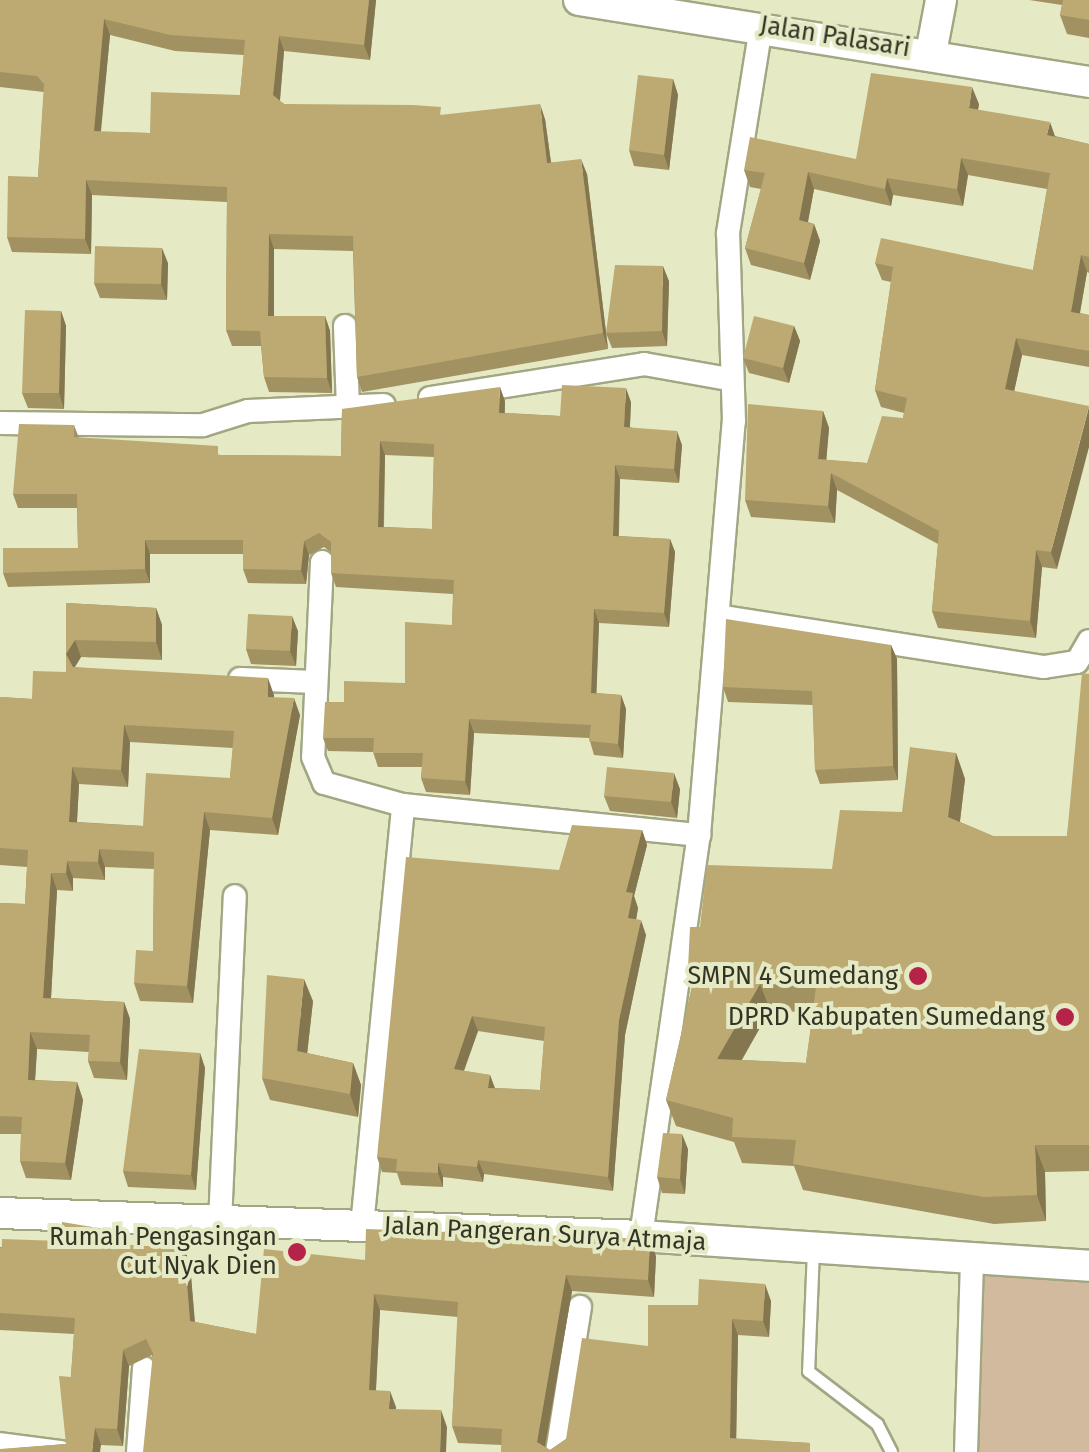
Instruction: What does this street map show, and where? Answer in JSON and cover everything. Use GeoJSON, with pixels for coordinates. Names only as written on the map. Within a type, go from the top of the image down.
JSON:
{"type":"FeatureCollection","features":[{"type":"Feature","properties":{"kind":"street","name":"Jalan Palasari"},"geometry":{"type":"LineString","coordinates":[[579,0],[930,53],[1089,82]]}},
{"type":"Feature","properties":{"kind":"street"},"geometry":{"type":"LineString","coordinates":[[930,53],[941,0]]}},
{"type":"Feature","properties":{"kind":"street"},"geometry":{"type":"LineString","coordinates":[[642,1236],[699,834],[734,421],[728,379],[728,233],[761,26]]}},
{"type":"Feature","properties":{"kind":"street"},"geometry":{"type":"LineString","coordinates":[[345,326],[348,407]]}},
{"type":"Feature","properties":{"kind":"street"},"geometry":{"type":"LineString","coordinates":[[0,423],[203,425],[248,411],[348,407],[620,366],[728,379]]}},
{"type":"Feature","properties":{"kind":"street"},"geometry":{"type":"LineString","coordinates":[[322,562],[316,682],[318,777],[403,805],[699,834]]}},
{"type":"Feature","properties":{"kind":"street"},"geometry":{"type":"LineString","coordinates":[[718,616],[1044,667],[1077,662],[1089,641]]}},
{"type":"Feature","properties":{"kind":"street"},"geometry":{"type":"LineString","coordinates":[[221,678],[316,682]]}},
{"type":"Feature","properties":{"kind":"street"},"geometry":{"type":"LineString","coordinates":[[362,1226],[403,805]]}},
{"type":"Feature","properties":{"kind":"street"},"geometry":{"type":"LineString","coordinates":[[220,1222],[236,896]]}},
{"type":"Feature","properties":{"kind":"street","name":"Jalan Pangeran Surya Atmaja"},"geometry":{"type":"LineString","coordinates":[[0,1213],[642,1236],[1089,1266]]}},
{"type":"Feature","properties":{"kind":"street"},"geometry":{"type":"LineString","coordinates":[[966,1452],[972,1261]]}},
{"type":"Feature","properties":{"kind":"street"},"geometry":{"type":"LineString","coordinates":[[558,1452],[580,1307]]}},
{"type":"Feature","properties":{"kind":"street"},"geometry":{"type":"LineString","coordinates":[[138,1452],[144,1368]]}},
{"type":"Feature","properties":{"kind":"street"},"geometry":{"type":"LineString","coordinates":[[0,1444],[60,1452]]}},
{"type":"Feature","properties":{"kind":"lane"},"geometry":{"type":"LineString","coordinates":[[813,1249],[808,1371],[877,1424],[891,1452]]}},
{"type":"Feature","properties":{"kind":"shaded area"},"geometry":{"type":"Polygon","coordinates":[[[975,1265],[1089,1271],[1089,1452],[972,1452],[975,1265]]]}},
{"type":"Feature","properties":{"kind":"building"},"geometry":{"type":"Polygon","coordinates":[[[0,0],[369,0],[364,45],[279,36],[273,95],[284,104],[441,107],[440,115],[540,104],[547,163],[581,159],[603,333],[357,377],[353,236],[269,234],[268,316],[325,316],[327,378],[264,377],[260,331],[226,330],[227,187],[86,180],[85,239],[7,237],[8,176],[38,177],[44,84],[37,76],[0,72],[0,0]],[[104,19],[94,131],[150,133],[151,92],[240,95],[245,40],[170,35],[104,19]]]}},
{"type":"Feature","properties":{"kind":"building"},"geometry":{"type":"Polygon","coordinates":[[[1063,0],[1089,0],[1089,20],[1060,15],[1063,0]]]}},
{"type":"Feature","properties":{"kind":"building"},"geometry":{"type":"Polygon","coordinates":[[[871,73],[972,87],[969,108],[1050,122],[1047,135],[1089,144],[1089,257],[1081,255],[1071,312],[1089,315],[1089,351],[1016,338],[1005,389],[1089,406],[1051,552],[1036,550],[1030,621],[932,611],[939,531],[831,473],[828,506],[745,500],[748,404],[823,411],[818,459],[867,463],[882,416],[903,418],[907,398],[875,390],[893,267],[875,263],[881,238],[1033,270],[1050,173],[961,158],[957,189],[887,178],[885,189],[808,172],[799,220],[814,224],[804,263],[745,248],[765,173],[744,170],[750,137],[856,159],[871,73]]]}},
{"type":"Feature","properties":{"kind":"building"},"geometry":{"type":"Polygon","coordinates":[[[638,75],[673,79],[664,155],[629,150],[638,75]]]}},
{"type":"Feature","properties":{"kind":"building"},"geometry":{"type":"Polygon","coordinates":[[[95,246],[162,248],[161,284],[94,283],[95,246]]]}},
{"type":"Feature","properties":{"kind":"building"},"geometry":{"type":"Polygon","coordinates":[[[615,265],[663,266],[662,331],[606,333],[615,265]]]}},
{"type":"Feature","properties":{"kind":"building"},"geometry":{"type":"Polygon","coordinates":[[[25,310],[61,311],[59,393],[22,393],[25,310]]]}},
{"type":"Feature","properties":{"kind":"building"},"geometry":{"type":"Polygon","coordinates":[[[754,316],[794,326],[783,368],[743,358],[754,316]]]}},
{"type":"Feature","properties":{"kind":"building"},"geometry":{"type":"Polygon","coordinates":[[[562,385],[626,388],[624,427],[677,431],[674,469],[615,465],[613,536],[670,539],[664,613],[594,609],[591,693],[621,695],[618,744],[589,741],[591,725],[469,719],[465,781],[421,778],[423,753],[373,753],[374,738],[323,738],[325,702],[344,702],[344,681],[405,683],[405,622],[452,625],[454,580],[331,573],[331,542],[319,533],[304,541],[301,570],[243,569],[243,540],[145,540],[145,569],[3,573],[3,548],[78,548],[77,494],[13,494],[19,424],[74,425],[74,437],[218,446],[218,455],[341,456],[342,409],[500,387],[499,413],[560,416],[562,385]],[[380,441],[378,527],[432,529],[434,444],[380,441]]]}},
{"type":"Feature","properties":{"kind":"building"},"geometry":{"type":"Polygon","coordinates":[[[66,603],[156,608],[156,642],[75,640],[66,654],[66,603]]]}},
{"type":"Feature","properties":{"kind":"building"},"geometry":{"type":"Polygon","coordinates":[[[248,614],[292,616],[290,651],[246,649],[248,614]]]}},
{"type":"Feature","properties":{"kind":"building"},"geometry":{"type":"Polygon","coordinates":[[[726,619],[891,645],[893,766],[815,770],[812,691],[723,687],[726,619]]]}},
{"type":"Feature","properties":{"kind":"building"},"geometry":{"type":"Polygon","coordinates":[[[66,654],[73,667],[268,678],[268,697],[294,698],[272,818],[204,812],[187,986],[134,983],[136,950],[153,951],[154,852],[99,849],[98,862],[67,861],[66,873],[51,873],[43,998],[124,1002],[120,1062],[88,1061],[90,1035],[30,1032],[28,1080],[77,1082],[65,1163],[20,1161],[22,1117],[0,1116],[0,903],[25,904],[28,850],[0,848],[0,697],[32,699],[33,671],[66,672],[66,654]],[[124,725],[121,770],[72,767],[69,822],[143,826],[146,773],[230,778],[234,731],[124,725]]]}},
{"type":"Feature","properties":{"kind":"building"},"geometry":{"type":"Polygon","coordinates":[[[1082,673],[1089,674],[1089,1145],[1035,1145],[1037,1195],[984,1197],[793,1164],[796,1140],[732,1137],[733,1118],[666,1100],[696,969],[688,968],[690,927],[700,927],[707,865],[832,869],[840,810],[902,812],[910,747],[956,753],[948,817],[993,836],[1067,836],[1082,673]],[[760,984],[717,1059],[806,1063],[816,987],[760,984]]]}},
{"type":"Feature","properties":{"kind":"building"},"geometry":{"type":"Polygon","coordinates":[[[607,767],[674,773],[671,802],[604,796],[607,767]]]}},
{"type":"Feature","properties":{"kind":"building"},"geometry":{"type":"Polygon","coordinates":[[[572,825],[642,830],[626,892],[633,893],[628,918],[641,920],[619,1020],[608,1177],[478,1160],[477,1167],[438,1163],[438,1173],[396,1171],[397,1159],[377,1157],[406,857],[559,870],[572,825]],[[472,1016],[454,1069],[490,1075],[488,1088],[540,1090],[545,1027],[472,1016]]]}},
{"type":"Feature","properties":{"kind":"building"},"geometry":{"type":"Polygon","coordinates":[[[267,975],[304,979],[297,1051],[353,1063],[350,1094],[262,1078],[267,975]]]}},
{"type":"Feature","properties":{"kind":"building"},"geometry":{"type":"Polygon","coordinates":[[[139,1049],[200,1053],[191,1175],[123,1171],[139,1049]]]}},
{"type":"Feature","properties":{"kind":"building"},"geometry":{"type":"Polygon","coordinates":[[[663,1133],[682,1134],[680,1179],[657,1177],[663,1133]]]}},
{"type":"Feature","properties":{"kind":"building"},"geometry":{"type":"Polygon","coordinates":[[[62,1222],[123,1232],[123,1245],[184,1248],[190,1321],[256,1334],[264,1249],[365,1260],[366,1229],[650,1239],[648,1280],[566,1275],[537,1442],[550,1450],[566,1439],[582,1338],[648,1346],[648,1305],[698,1305],[699,1279],[765,1284],[763,1321],[732,1319],[730,1438],[810,1443],[810,1452],[501,1452],[502,1429],[452,1426],[458,1302],[374,1294],[369,1390],[390,1391],[389,1409],[441,1410],[440,1452],[143,1452],[153,1353],[146,1339],[123,1350],[117,1429],[95,1428],[92,1452],[0,1452],[66,1444],[59,1376],[71,1377],[75,1318],[0,1313],[2,1239],[61,1241],[62,1222]]]}},
{"type":"Feature","properties":{"kind":"place","name":"SMPN 4 Sumedang"},"geometry":{"type":"Point","coordinates":[918,976]}},
{"type":"Feature","properties":{"kind":"place","name":"DPRD Kabupaten Sumedang"},"geometry":{"type":"Point","coordinates":[1065,1017]}},
{"type":"Feature","properties":{"kind":"place","name":"Rumah Pengasingan Cut Nyak Dien"},"geometry":{"type":"Point","coordinates":[297,1252]}}]}
